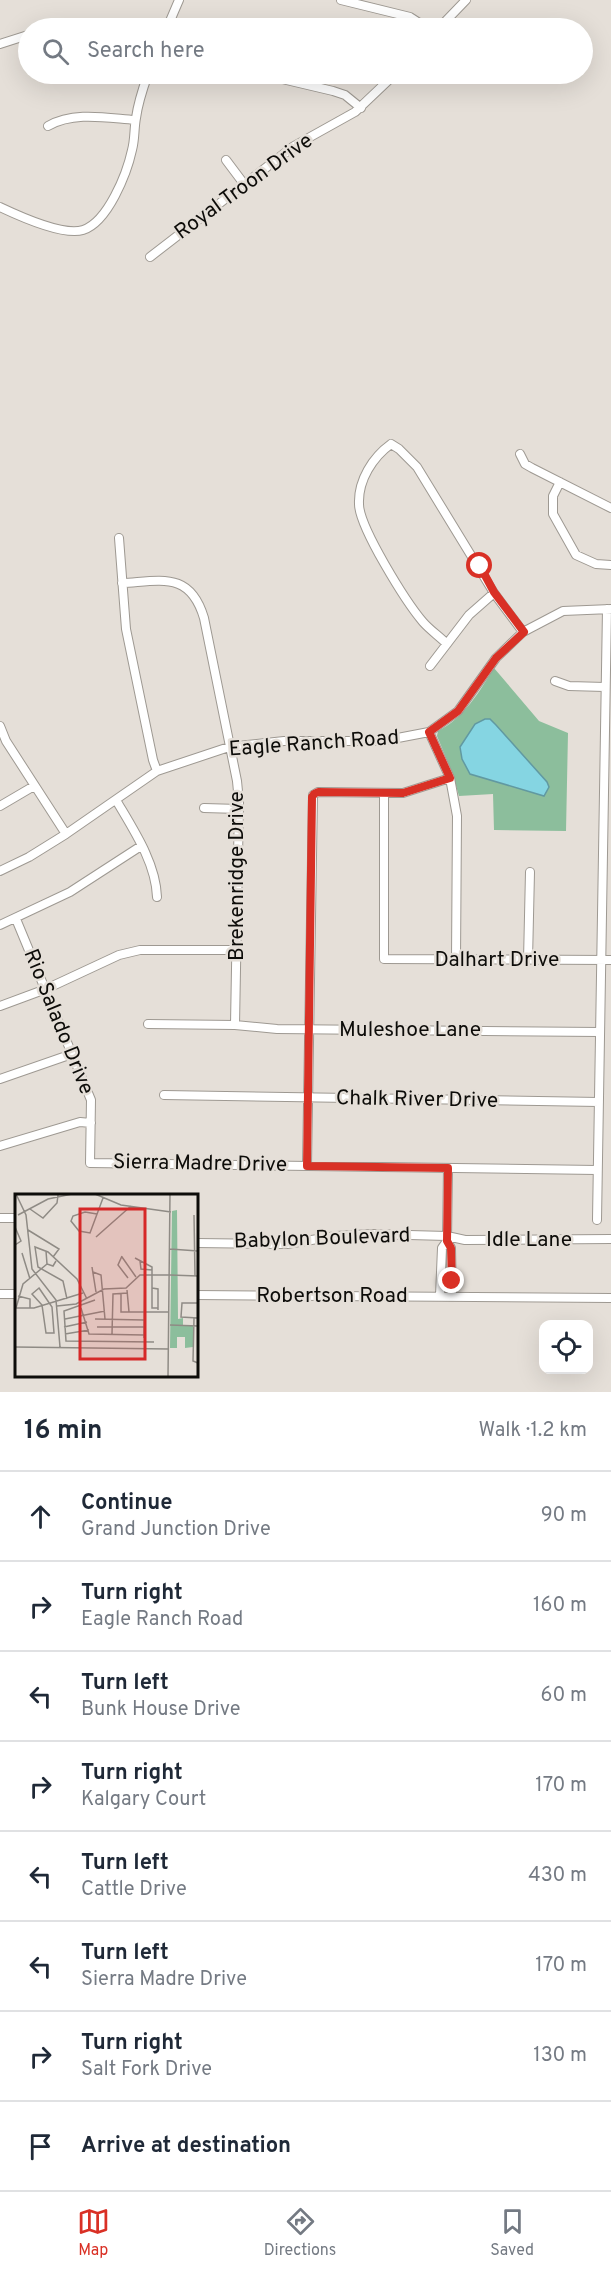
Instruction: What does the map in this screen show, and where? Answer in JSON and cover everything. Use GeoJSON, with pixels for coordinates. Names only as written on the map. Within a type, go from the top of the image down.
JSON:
{"type":"FeatureCollection","features":[{"type":"Feature","properties":{"kind":"street"},"geometry":{"type":"LineString","coordinates":[[171,18],[179,0]]}},
{"type":"Feature","properties":{"kind":"street"},"geometry":{"type":"LineString","coordinates":[[341,0],[412,18]]}},
{"type":"Feature","properties":{"kind":"street"},"geometry":{"type":"LineString","coordinates":[[449,18],[466,0]]}},
{"type":"Feature","properties":{"kind":"street"},"geometry":{"type":"LineString","coordinates":[[0,44],[18,39]]}},
{"type":"Feature","properties":{"kind":"street"},"geometry":{"type":"LineString","coordinates":[[0,207],[21,217],[62,229],[82,230],[93,225],[108,207],[124,173],[133,146],[135,120],[145,84]]}},
{"type":"Feature","properties":{"kind":"street"},"geometry":{"type":"LineString","coordinates":[[303,84],[345,95],[361,108]]}},
{"type":"Feature","properties":{"kind":"street","name":"Royal Troon Drive"},"geometry":{"type":"LineString","coordinates":[[150,257],[294,146],[361,108],[385,84]]}},
{"type":"Feature","properties":{"kind":"street"},"geometry":{"type":"LineString","coordinates":[[48,126],[58,120],[79,117],[135,120]]}},
{"type":"Feature","properties":{"kind":"street"},"geometry":{"type":"LineString","coordinates":[[226,160],[244,184]]}},
{"type":"Feature","properties":{"kind":"street"},"geometry":{"type":"LineString","coordinates":[[447,644],[428,628],[416,613],[375,547],[361,518],[358,502],[365,475],[391,441],[417,467],[494,592],[524,632]]}},
{"type":"Feature","properties":{"kind":"street"},"geometry":{"type":"LineString","coordinates":[[520,454],[525,464],[611,508]]}},
{"type":"Feature","properties":{"kind":"street"},"geometry":{"type":"LineString","coordinates":[[560,482],[553,496],[553,514],[576,555],[596,564],[611,565]]}},
{"type":"Feature","properties":{"kind":"street"},"geometry":{"type":"LineString","coordinates":[[119,538],[126,629],[157,771]]}},
{"type":"Feature","properties":{"kind":"street","name":"Brekenridge Drive"},"geometry":{"type":"LineString","coordinates":[[122,582],[177,582],[186,586],[199,602],[237,781],[239,808],[235,1025]]}},
{"type":"Feature","properties":{"kind":"street"},"geometry":{"type":"LineString","coordinates":[[430,666],[469,615],[494,592]]}},
{"type":"Feature","properties":{"kind":"street"},"geometry":{"type":"LineString","coordinates":[[597,1220],[605,687],[609,609]]}},
{"type":"Feature","properties":{"kind":"street","name":"Eagle Ranch Road"},"geometry":{"type":"LineString","coordinates":[[0,870],[29,857],[66,834],[157,771],[230,747],[284,741],[382,741],[429,732],[458,711],[496,658],[524,632],[563,611],[609,609]]}},
{"type":"Feature","properties":{"kind":"street"},"geometry":{"type":"LineString","coordinates":[[555,681],[569,687],[605,687]]}},
{"type":"Feature","properties":{"kind":"street"},"geometry":{"type":"LineString","coordinates":[[0,726],[6,741],[66,834]]}},
{"type":"Feature","properties":{"kind":"street"},"geometry":{"type":"LineString","coordinates":[[429,732],[450,778],[457,816],[456,959]]}},
{"type":"Feature","properties":{"kind":"street"},"geometry":{"type":"LineString","coordinates":[[307,1166],[312,797],[314,794],[384,794],[415,791],[450,778]]}},
{"type":"Feature","properties":{"kind":"street"},"geometry":{"type":"LineString","coordinates":[[0,806],[34,786]]}},
{"type":"Feature","properties":{"kind":"street","name":"Dalhart Drive"},"geometry":{"type":"LineString","coordinates":[[384,794],[384,959],[611,960]]}},
{"type":"Feature","properties":{"kind":"street"},"geometry":{"type":"LineString","coordinates":[[116,801],[155,877],[157,897]]}},
{"type":"Feature","properties":{"kind":"street"},"geometry":{"type":"LineString","coordinates":[[204,808],[239,808]]}},
{"type":"Feature","properties":{"kind":"street"},"geometry":{"type":"LineString","coordinates":[[0,925],[70,892],[141,846]]}},
{"type":"Feature","properties":{"kind":"street"},"geometry":{"type":"LineString","coordinates":[[528,960],[530,872]]}},
{"type":"Feature","properties":{"kind":"street","name":"Rio Salado Drive"},"geometry":{"type":"LineString","coordinates":[[16,919],[91,1100],[90,1162]]}},
{"type":"Feature","properties":{"kind":"street"},"geometry":{"type":"LineString","coordinates":[[0,1006],[46,989],[119,955],[140,950],[237,950]]}},
{"type":"Feature","properties":{"kind":"street","name":"Muleshoe Lane"},"geometry":{"type":"LineString","coordinates":[[148,1024],[235,1025],[277,1029],[600,1032]]}},
{"type":"Feature","properties":{"kind":"street"},"geometry":{"type":"LineString","coordinates":[[0,1079],[72,1054]]}},
{"type":"Feature","properties":{"kind":"street","name":"Chalk River Drive"},"geometry":{"type":"LineString","coordinates":[[164,1095],[599,1102]]}},
{"type":"Feature","properties":{"kind":"street"},"geometry":{"type":"LineString","coordinates":[[0,1146],[81,1122],[91,1122]]}},
{"type":"Feature","properties":{"kind":"street","name":"Sierra Madre Drive"},"geometry":{"type":"LineString","coordinates":[[90,1162],[597,1170]]}},
{"type":"Feature","properties":{"kind":"street"},"geometry":{"type":"LineString","coordinates":[[448,1168],[447,1239],[451,1248],[452,1296]]}},
{"type":"Feature","properties":{"kind":"street","name":"Babylon Boulevard"},"geometry":{"type":"LineString","coordinates":[[198,1243],[287,1244],[336,1236],[447,1239]]}},
{"type":"Feature","properties":{"kind":"street"},"geometry":{"type":"LineString","coordinates":[[440,1296],[442,1248],[447,1239]]}},
{"type":"Feature","properties":{"kind":"street","name":"Idle Lane"},"geometry":{"type":"LineString","coordinates":[[447,1239],[611,1239]]}},
{"type":"Feature","properties":{"kind":"street","name":"Robertson Road"},"geometry":{"type":"LineString","coordinates":[[198,1295],[611,1298]]}},
{"type":"Feature","properties":{"kind":"green space"},"geometry":{"type":"Polygon","coordinates":[[[494,668],[539,721],[568,733],[566,831],[494,830],[493,794],[459,796],[437,736],[438,731],[463,712],[494,668]]]}},
{"type":"Feature","properties":{"kind":"water"},"geometry":{"type":"Polygon","coordinates":[[[490,719],[496,725],[547,782],[549,787],[544,796],[470,774],[462,759],[460,747],[475,724],[490,719]]]}},
{"type":"Feature","properties":{"kind":"route"},"geometry":{"type":"LineString","coordinates":[[452,1281],[451,1248],[447,1241],[448,1168],[307,1166],[312,797],[318,792],[403,793],[450,778],[429,732],[458,711],[496,658],[524,632],[494,592],[480,566]]}}]}
